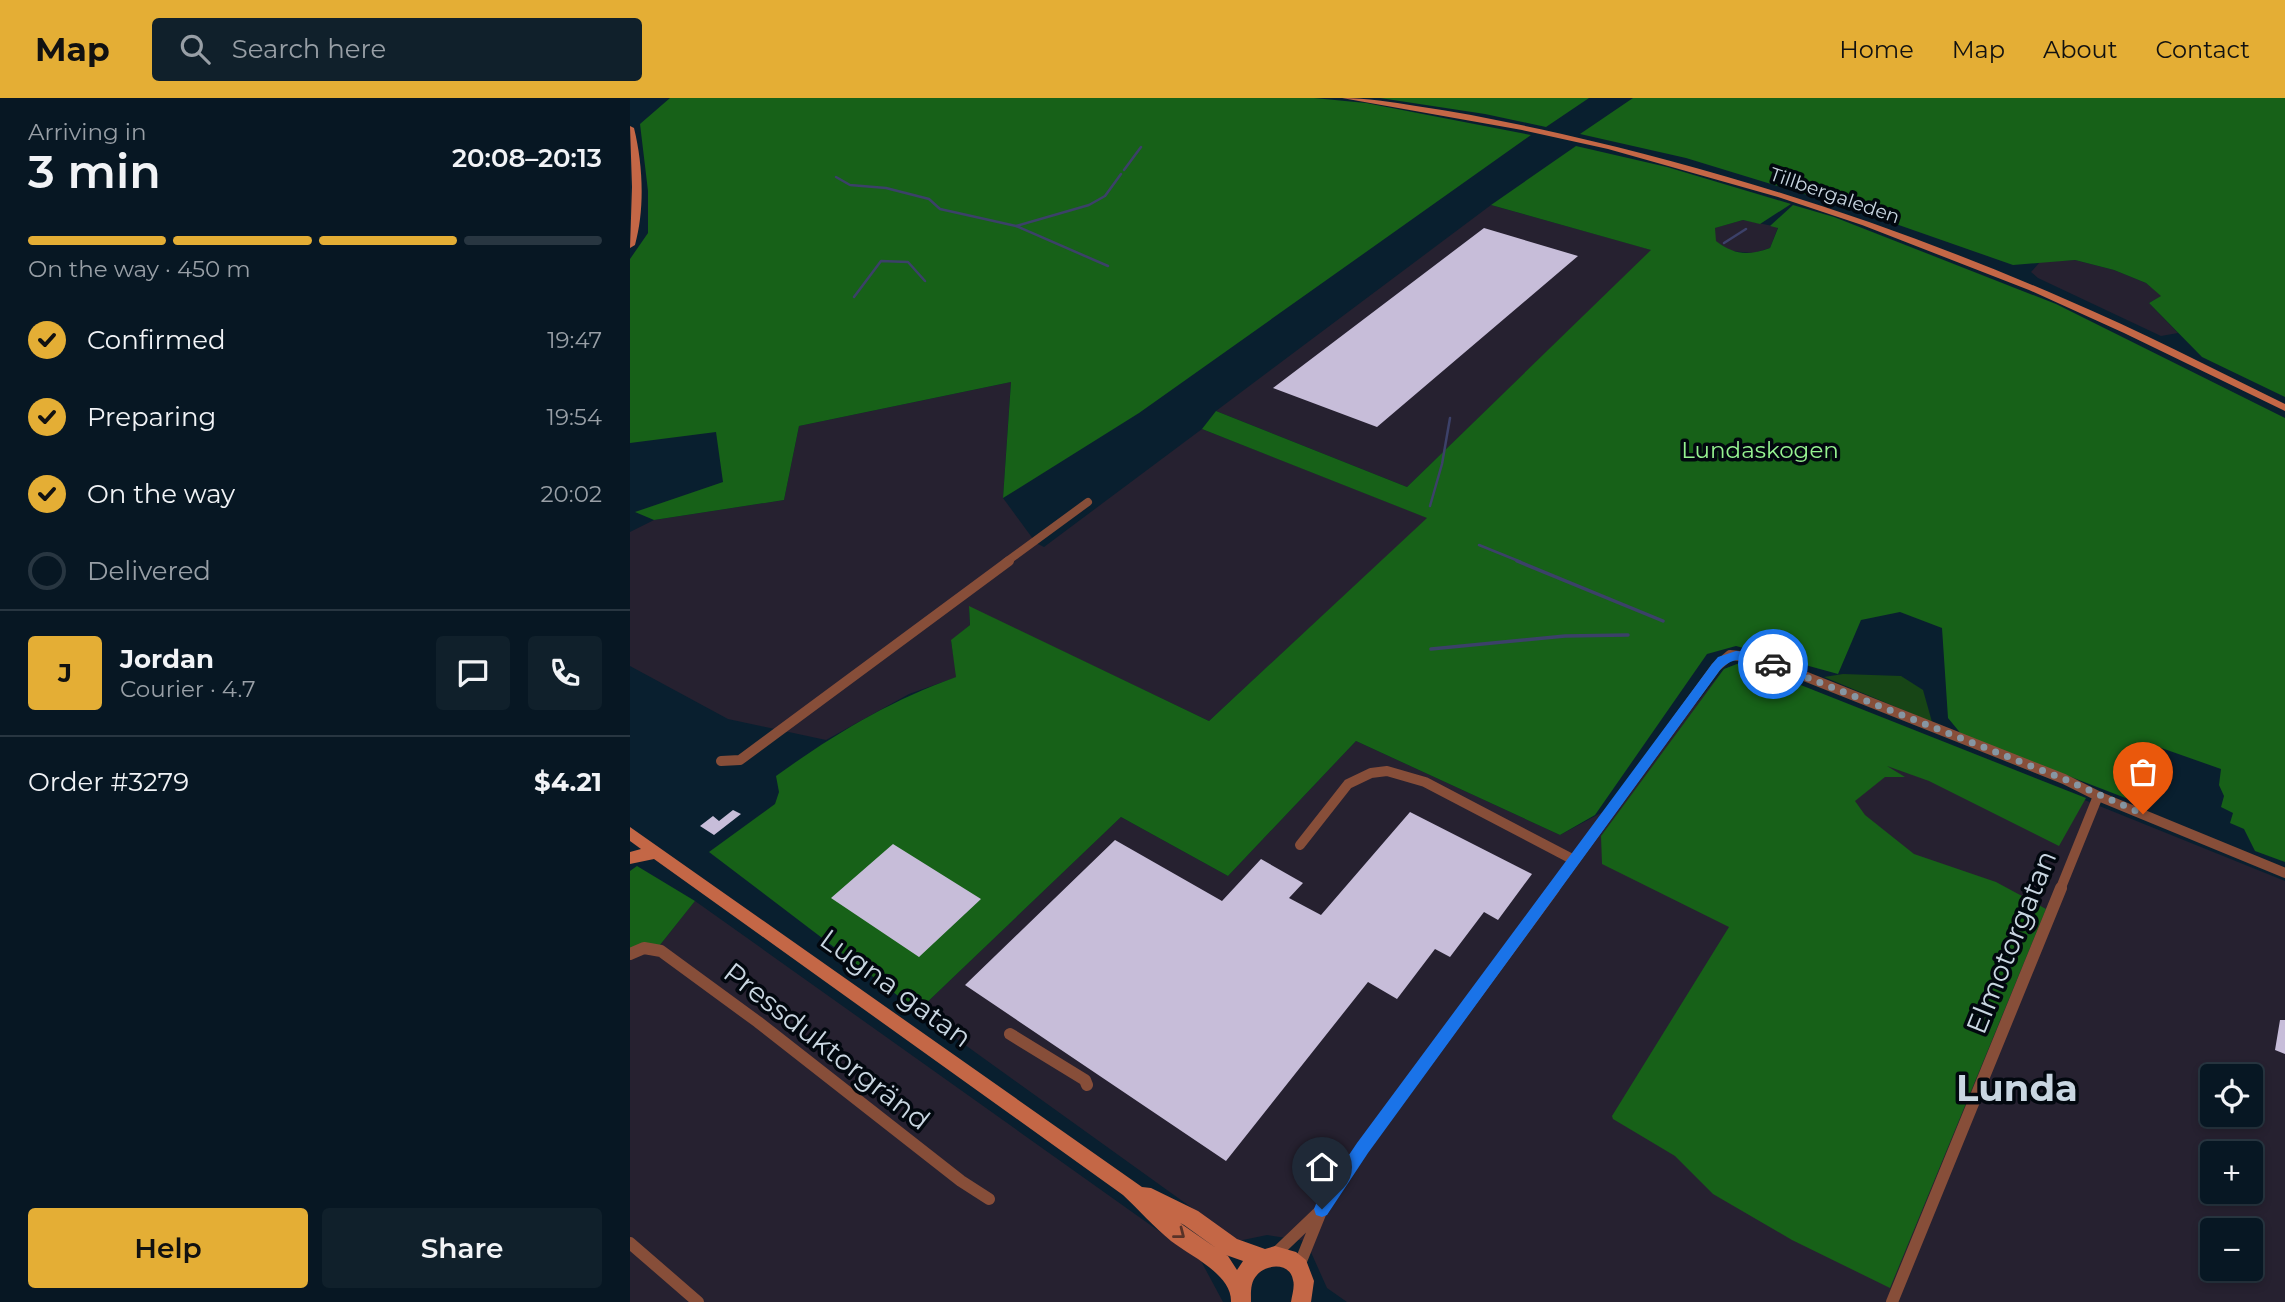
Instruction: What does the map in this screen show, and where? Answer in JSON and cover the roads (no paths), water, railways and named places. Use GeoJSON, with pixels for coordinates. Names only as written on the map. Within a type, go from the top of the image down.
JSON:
{"type":"FeatureCollection","features":[{"type":"Feature","properties":{"kind":"main road","name":"Tillbergaleden"},"geometry":{"type":"LineString","coordinates":[[1346,98],[1546,132],[1694,169],[1793,198],[1938,250],[2035,289],[2285,408]]}},
{"type":"Feature","properties":{"kind":"main road"},"geometry":{"type":"LineString","coordinates":[[630,128],[634,139],[636,207],[635,229],[630,245]]}},
{"type":"Feature","properties":{"kind":"main road","name":"Lugna gatan"},"geometry":{"type":"LineString","coordinates":[[631,836],[1130,1188],[1178,1234],[1221,1263],[1241,1299]]}},
{"type":"Feature","properties":{"kind":"main road"},"geometry":{"type":"LineString","coordinates":[[630,858],[656,852]]}},
{"type":"Feature","properties":{"kind":"main road","name":"Lugna gatan"},"geometry":{"type":"LineString","coordinates":[[1130,1188],[1191,1218],[1231,1247],[1268,1257],[1291,1259],[1299,1266]]}},
{"type":"Feature","properties":{"kind":"main road"},"geometry":{"type":"LineString","coordinates":[[1241,1299],[1250,1268],[1268,1257]]}},
{"type":"Feature","properties":{"kind":"main road"},"geometry":{"type":"LineString","coordinates":[[1299,1266],[1308,1297]]}},
{"type":"Feature","properties":{"kind":"street"},"geometry":{"type":"LineString","coordinates":[[721,761],[740,760],[1088,502]]}},
{"type":"Feature","properties":{"kind":"street"},"geometry":{"type":"LineString","coordinates":[[1299,1266],[1322,1209],[1363,1148],[1726,657],[1736,654],[1759,658],[2064,779],[2098,796],[2285,873]]}},
{"type":"Feature","properties":{"kind":"street"},"geometry":{"type":"LineString","coordinates":[[1300,845],[1348,784],[1371,773],[1387,771],[1425,782],[1574,860]]}},
{"type":"Feature","properties":{"kind":"street","name":"Elmotorgatan"},"geometry":{"type":"LineString","coordinates":[[1892,1302],[2098,796]]}},
{"type":"Feature","properties":{"kind":"street","name":"Pressduktorgränd"},"geometry":{"type":"LineString","coordinates":[[630,954],[644,948],[661,951],[758,1022],[961,1181],[989,1199]]}},
{"type":"Feature","properties":{"kind":"street"},"geometry":{"type":"LineString","coordinates":[[1010,1034],[1085,1080],[1087,1085]]}},
{"type":"Feature","properties":{"kind":"street"},"geometry":{"type":"LineString","coordinates":[[1268,1257],[1322,1209]]}},
{"type":"Feature","properties":{"kind":"street"},"geometry":{"type":"LineString","coordinates":[[630,1242],[698,1302]]}},
{"type":"Feature","properties":{"kind":"waterway"},"geometry":{"type":"LineString","coordinates":[[1124,170],[1141,147]]}},
{"type":"Feature","properties":{"kind":"waterway"},"geometry":{"type":"LineString","coordinates":[[1016,226],[1089,205],[1105,196],[1121,174]]}},
{"type":"Feature","properties":{"kind":"waterway"},"geometry":{"type":"LineString","coordinates":[[836,177],[850,185],[886,188],[929,199],[940,209],[1016,226]]}},
{"type":"Feature","properties":{"kind":"waterway"},"geometry":{"type":"LineString","coordinates":[[1016,226],[1108,266]]}},
{"type":"Feature","properties":{"kind":"waterway"},"geometry":{"type":"LineString","coordinates":[[1724,243],[1746,229]]}},
{"type":"Feature","properties":{"kind":"waterway"},"geometry":{"type":"LineString","coordinates":[[854,297],[881,261],[908,262],[925,281]]}},
{"type":"Feature","properties":{"kind":"waterway"},"geometry":{"type":"LineString","coordinates":[[1430,506],[1442,464],[1450,418]]}},
{"type":"Feature","properties":{"kind":"waterway"},"geometry":{"type":"LineString","coordinates":[[1479,545],[1521,562]]}},
{"type":"Feature","properties":{"kind":"waterway"},"geometry":{"type":"LineString","coordinates":[[1517,561],[1663,621]]}},
{"type":"Feature","properties":{"kind":"waterway"},"geometry":{"type":"LineString","coordinates":[[1431,649],[1565,636],[1628,635]]}},
{"type":"Feature","properties":{"kind":"district","name":"Lunda"},"geometry":{"type":"Point","coordinates":[2017,1088]}},
{"type":"Feature","properties":{"kind":"park label","name":"Lundaskogen"},"geometry":{"type":"Point","coordinates":[1760,450]}}]}
